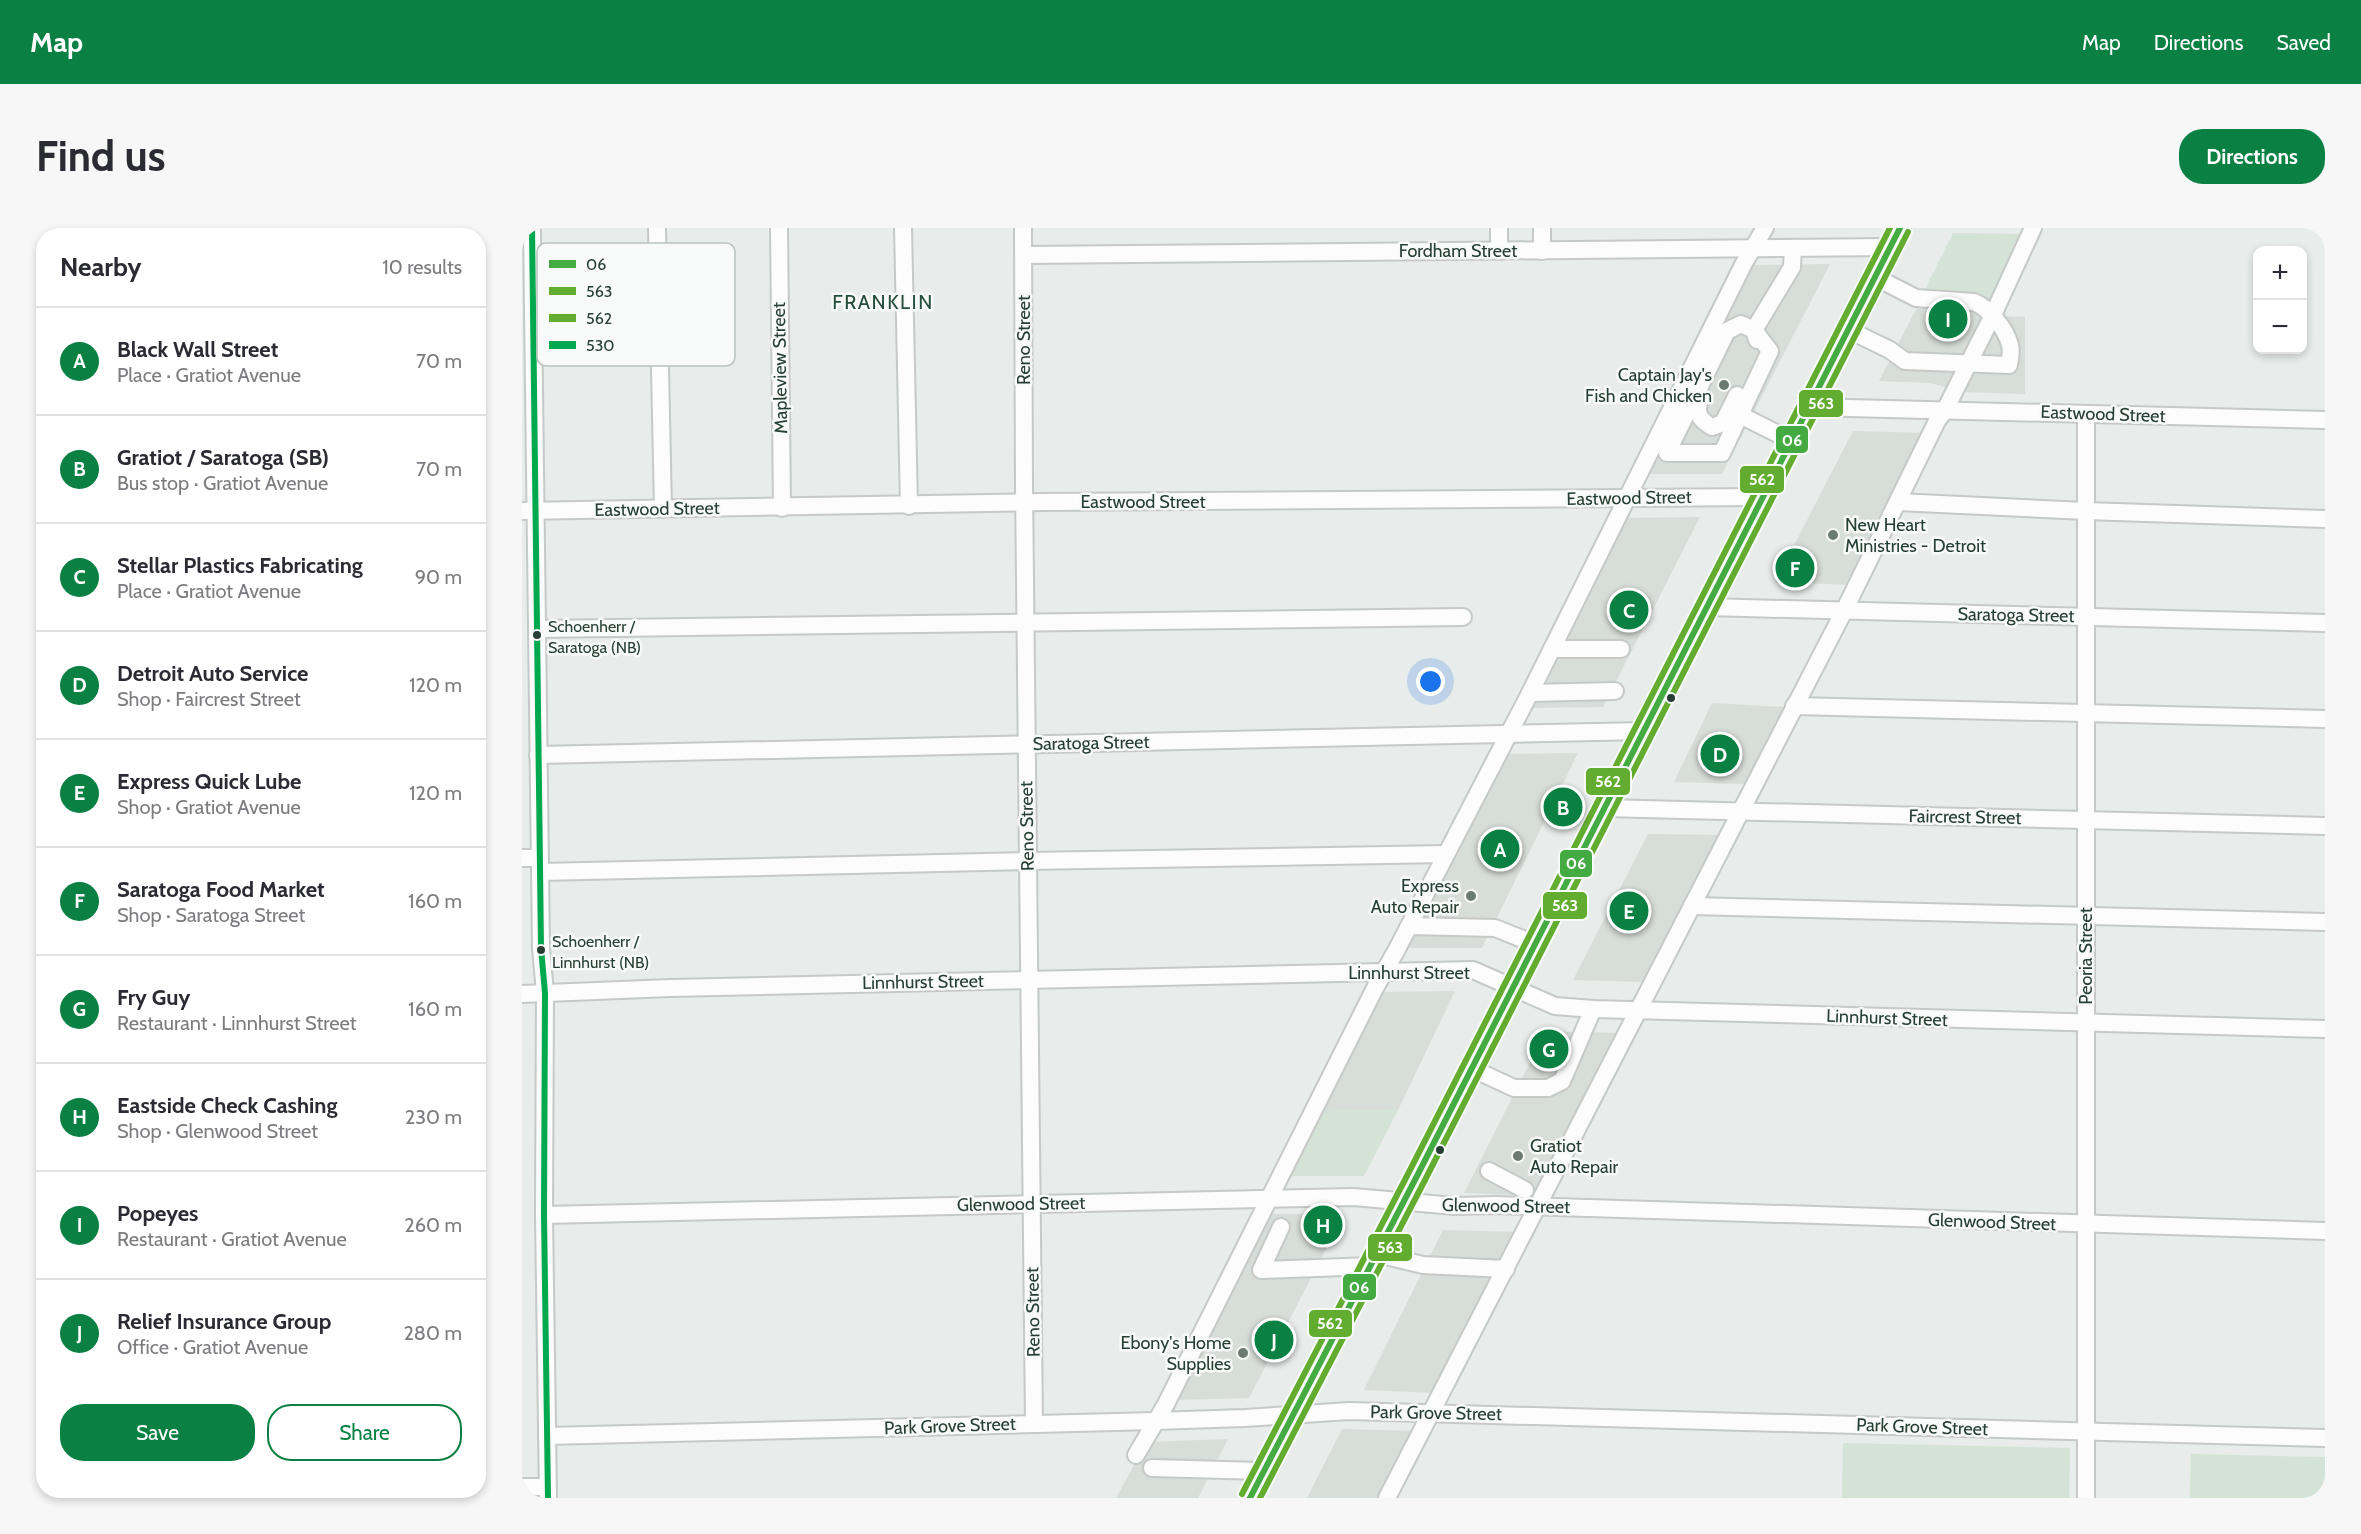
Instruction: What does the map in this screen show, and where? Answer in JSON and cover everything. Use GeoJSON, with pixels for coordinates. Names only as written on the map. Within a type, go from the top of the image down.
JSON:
{"type":"FeatureCollection","features":[{"type":"Feature","properties":{"kind":"main road"},"geometry":{"type":"LineString","coordinates":[[1250,1498],[1262,1471],[1295,1415],[1900,228]]}},
{"type":"Feature","properties":{"kind":"street"},"geometry":{"type":"LineString","coordinates":[[522,1487],[548,1492],[544,1215],[545,993],[541,948],[537,629],[529,511],[532,228]]}},
{"type":"Feature","properties":{"kind":"street"},"geometry":{"type":"LineString","coordinates":[[657,228],[657,243]]}},
{"type":"Feature","properties":{"kind":"street","name":"Mapleview Street"},"geometry":{"type":"LineString","coordinates":[[778,228],[782,508]]}},
{"type":"Feature","properties":{"kind":"street"},"geometry":{"type":"LineString","coordinates":[[903,228],[909,506]]}},
{"type":"Feature","properties":{"kind":"street","name":"Reno Street"},"geometry":{"type":"LineString","coordinates":[[1023,228],[1034,1424]]}},
{"type":"Feature","properties":{"kind":"street"},"geometry":{"type":"LineString","coordinates":[[1499,228],[1499,251]]}},
{"type":"Feature","properties":{"kind":"street"},"geometry":{"type":"LineString","coordinates":[[1542,228],[1542,251]]}},
{"type":"Feature","properties":{"kind":"street"},"geometry":{"type":"LineString","coordinates":[[1136,1455],[1172,1394],[1384,973],[1530,693],[1744,263],[1765,228]]}},
{"type":"Feature","properties":{"kind":"street"},"geometry":{"type":"LineString","coordinates":[[1387,1498],[1421,1428],[1432,1412],[1844,611],[1937,421],[1945,410],[1992,317],[2033,228]]}},
{"type":"Feature","properties":{"kind":"street","name":"Fordham Street"},"geometry":{"type":"LineString","coordinates":[[1024,255],[1891,247]]}},
{"type":"Feature","properties":{"kind":"street"},"geometry":{"type":"LineString","coordinates":[[1754,330],[1735,333],[1697,405],[1697,412],[1702,422],[1712,427],[1723,423],[1760,350],[1754,330],[1792,267],[1793,248]]}},
{"type":"Feature","properties":{"kind":"street"},"geometry":{"type":"LineString","coordinates":[[1849,330],[1890,350],[1905,361],[2009,364],[2011,349],[2008,337],[1986,308],[1974,302],[1916,298],[1875,277]]}},
{"type":"Feature","properties":{"kind":"street"},"geometry":{"type":"LineString","coordinates":[[1741,324],[1754,330],[1770,351],[1722,453],[1667,453],[1727,331],[1741,324]]}},
{"type":"Feature","properties":{"kind":"street"},"geometry":{"type":"LineString","coordinates":[[660,366],[663,509]]}},
{"type":"Feature","properties":{"kind":"street","name":"Eastwood Street"},"geometry":{"type":"LineString","coordinates":[[1809,407],[2325,420]]}},
{"type":"Feature","properties":{"kind":"street","name":"Peoria Street"},"geometry":{"type":"LineString","coordinates":[[2086,414],[2086,1498]]}},
{"type":"Feature","properties":{"kind":"street"},"geometry":{"type":"LineString","coordinates":[[1740,415],[1792,441]]}},
{"type":"Feature","properties":{"kind":"street","name":"Eastwood Street"},"geometry":{"type":"LineString","coordinates":[[529,511],[1763,497]]}},
{"type":"Feature","properties":{"kind":"street"},"geometry":{"type":"LineString","coordinates":[[1898,502],[2325,519]]}},
{"type":"Feature","properties":{"kind":"street","name":"Saratoga Street"},"geometry":{"type":"LineString","coordinates":[[1707,607],[2325,623]]}},
{"type":"Feature","properties":{"kind":"street"},"geometry":{"type":"LineString","coordinates":[[537,629],[1463,617]]}},
{"type":"Feature","properties":{"kind":"street"},"geometry":{"type":"LineString","coordinates":[[1552,649],[1621,649]]}},
{"type":"Feature","properties":{"kind":"street"},"geometry":{"type":"LineString","coordinates":[[1530,693],[1615,691]]}},
{"type":"Feature","properties":{"kind":"street"},"geometry":{"type":"LineString","coordinates":[[1794,706],[2325,718]]}},
{"type":"Feature","properties":{"kind":"street","name":"Saratoga Street"},"geometry":{"type":"LineString","coordinates":[[538,755],[1644,731]]}},
{"type":"Feature","properties":{"kind":"street","name":"Faircrest Street"},"geometry":{"type":"LineString","coordinates":[[1604,808],[2325,826]]}},
{"type":"Feature","properties":{"kind":"street"},"geometry":{"type":"LineString","coordinates":[[522,858],[540,865],[1028,861],[1446,854]]}},
{"type":"Feature","properties":{"kind":"street"},"geometry":{"type":"LineString","coordinates":[[1692,906],[2325,922]]}},
{"type":"Feature","properties":{"kind":"street"},"geometry":{"type":"LineString","coordinates":[[1410,926],[1495,928],[1535,944]]}},
{"type":"Feature","properties":{"kind":"street","name":"Linnhurst Street"},"geometry":{"type":"LineString","coordinates":[[522,994],[670,988],[1473,970],[1555,1006],[1593,1009],[2325,1029]]}},
{"type":"Feature","properties":{"kind":"street"},"geometry":{"type":"LineString","coordinates":[[1471,1068],[1514,1088],[1548,1088],[1562,1081],[1593,1009]]}},
{"type":"Feature","properties":{"kind":"street"},"geometry":{"type":"LineString","coordinates":[[1495,1205],[1496,1175],[1525,1190]]}},
{"type":"Feature","properties":{"kind":"street","name":"Glenwood Street"},"geometry":{"type":"LineString","coordinates":[[544,1215],[1270,1197],[1357,1197],[1456,1206],[1495,1205],[2325,1231]]}},
{"type":"Feature","properties":{"kind":"street"},"geometry":{"type":"LineString","coordinates":[[1281,1227],[1261,1270],[1374,1260],[1506,1269]]}},
{"type":"Feature","properties":{"kind":"street","name":"Park Grove Street"},"geometry":{"type":"LineString","coordinates":[[547,1436],[1155,1421],[1349,1411],[2325,1438]]}},
{"type":"Feature","properties":{"kind":"street"},"geometry":{"type":"LineString","coordinates":[[1152,1468],[1262,1471]]}},
{"type":"Feature","properties":{"kind":"shaded area"},"geometry":{"type":"Polygon","coordinates":[[[1830,264],[1722,474],[1646,474],[1752,265],[1830,264]]]}},
{"type":"Feature","properties":{"kind":"shaded area"},"geometry":{"type":"Polygon","coordinates":[[[1924,294],[1997,296],[1998,316],[2025,317],[2025,394],[1963,392],[1930,383],[1879,381],[1924,294]]]}},
{"type":"Feature","properties":{"kind":"shaded area"},"geometry":{"type":"Polygon","coordinates":[[[1853,431],[1927,433],[1851,585],[1775,582],[1853,431]]]}},
{"type":"Feature","properties":{"kind":"shaded area"},"geometry":{"type":"Polygon","coordinates":[[[1700,517],[1603,707],[1527,708],[1625,518],[1700,517]]]}},
{"type":"Feature","properties":{"kind":"shaded area"},"geometry":{"type":"Polygon","coordinates":[[[1712,703],[1785,707],[1746,784],[1674,782],[1712,703]]]}},
{"type":"Feature","properties":{"kind":"shaded area"},"geometry":{"type":"Polygon","coordinates":[[[1578,753],[1482,948],[1405,948],[1502,754],[1578,753]]]}},
{"type":"Feature","properties":{"kind":"shaded area"},"geometry":{"type":"Polygon","coordinates":[[[1648,834],[1721,835],[1645,982],[1573,980],[1648,834]]]}},
{"type":"Feature","properties":{"kind":"shaded area"},"geometry":{"type":"Polygon","coordinates":[[[1455,991],[1398,1110],[1322,1111],[1381,992],[1455,991]]]}},
{"type":"Feature","properties":{"kind":"shaded area"},"geometry":{"type":"Polygon","coordinates":[[[1546,1031],[1617,1033],[1540,1196],[1464,1193],[1546,1031]]]}},
{"type":"Feature","properties":{"kind":"shaded area"},"geometry":{"type":"Polygon","coordinates":[[[1269,1214],[1344,1214],[1249,1398],[1176,1400],[1269,1214]]]}},
{"type":"Feature","properties":{"kind":"shaded area"},"geometry":{"type":"Polygon","coordinates":[[[1443,1230],[1517,1232],[1436,1393],[1364,1390],[1443,1230]]]}},
{"type":"Feature","properties":{"kind":"shaded area"},"geometry":{"type":"Polygon","coordinates":[[[1342,1429],[1418,1431],[1384,1498],[1307,1498],[1342,1429]]]}},
{"type":"Feature","properties":{"kind":"shaded area"},"geometry":{"type":"Polygon","coordinates":[[[1228,1439],[1198,1498],[1116,1498],[1147,1442],[1228,1439]]]}},
{"type":"Feature","properties":{"kind":"green space"},"geometry":{"type":"Polygon","coordinates":[[[1953,233],[2019,234],[1997,296],[1923,293],[1953,233]]]}},
{"type":"Feature","properties":{"kind":"green space"},"geometry":{"type":"Polygon","coordinates":[[[1398,1110],[1364,1176],[1291,1176],[1322,1111],[1398,1110]]]}},
{"type":"Feature","properties":{"kind":"green space"},"geometry":{"type":"Polygon","coordinates":[[[1843,1443],[2070,1448],[2069,1498],[1842,1498],[1843,1443]]]}},
{"type":"Feature","properties":{"kind":"green space"},"geometry":{"type":"Polygon","coordinates":[[[2191,1454],[2325,1457],[2325,1498],[2190,1498],[2191,1454]]]}},
{"type":"Feature","properties":{"kind":"transit line","name":"530"},"geometry":{"type":"LineString","coordinates":[[532,228],[541,948],[545,993],[544,1215],[548,1498]]}},
{"type":"Feature","properties":{"kind":"transit line","name":"562"},"geometry":{"type":"LineString","coordinates":[[1242,1494],[1409,1172],[1890,228]]}},
{"type":"Feature","properties":{"kind":"transit line","name":"06"},"geometry":{"type":"LineString","coordinates":[[1250,1498],[1417,1176],[1900,228]]}},
{"type":"Feature","properties":{"kind":"transit line","name":"563"},"geometry":{"type":"LineString","coordinates":[[1260,1498],[1425,1180],[1908,232]]}},
{"type":"Feature","properties":{"kind":"place","name":"Popeyes"},"geometry":{"type":"Point","coordinates":[1948,319]}},
{"type":"Feature","properties":{"kind":"place","name":"Captain Jay's Fish and Chicken"},"geometry":{"type":"Point","coordinates":[1724,385]}},
{"type":"Feature","properties":{"kind":"place","name":"New Heart Ministries - Detroit"},"geometry":{"type":"Point","coordinates":[1833,535]}},
{"type":"Feature","properties":{"kind":"place","name":"Saratoga Food Market"},"geometry":{"type":"Point","coordinates":[1795,568]}},
{"type":"Feature","properties":{"kind":"place","name":"Stellar Plastics Fabricating"},"geometry":{"type":"Point","coordinates":[1629,610]}},
{"type":"Feature","properties":{"kind":"place","name":"Schoenherr / Saratoga (NB)"},"geometry":{"type":"Point","coordinates":[537,635]}},
{"type":"Feature","properties":{"kind":"place","name":"Detroit Auto Service"},"geometry":{"type":"Point","coordinates":[1720,754]}},
{"type":"Feature","properties":{"kind":"place","name":"Gratiot / Saratoga (SB)"},"geometry":{"type":"Point","coordinates":[1563,807]}},
{"type":"Feature","properties":{"kind":"place","name":"Black Wall Street"},"geometry":{"type":"Point","coordinates":[1500,849]}},
{"type":"Feature","properties":{"kind":"place","name":"Express Auto Repair"},"geometry":{"type":"Point","coordinates":[1471,896]}},
{"type":"Feature","properties":{"kind":"place","name":"Express Quick Lube"},"geometry":{"type":"Point","coordinates":[1629,911]}},
{"type":"Feature","properties":{"kind":"place","name":"Schoenherr / Linnhurst (NB)"},"geometry":{"type":"Point","coordinates":[541,950]}},
{"type":"Feature","properties":{"kind":"place","name":"Fry Guy"},"geometry":{"type":"Point","coordinates":[1549,1049]}},
{"type":"Feature","properties":{"kind":"place","name":"Gratiot Auto Repair"},"geometry":{"type":"Point","coordinates":[1518,1156]}},
{"type":"Feature","properties":{"kind":"place","name":"Eastside Check Cashing"},"geometry":{"type":"Point","coordinates":[1323,1225]}},
{"type":"Feature","properties":{"kind":"place","name":"Relief Insurance Group"},"geometry":{"type":"Point","coordinates":[1274,1340]}},
{"type":"Feature","properties":{"kind":"place","name":"Ebony's Home Supplies"},"geometry":{"type":"Point","coordinates":[1243,1353]}},
{"type":"Feature","properties":{"kind":"district","name":"FRANKLIN"},"geometry":{"type":"Point","coordinates":[883,302]}}]}
